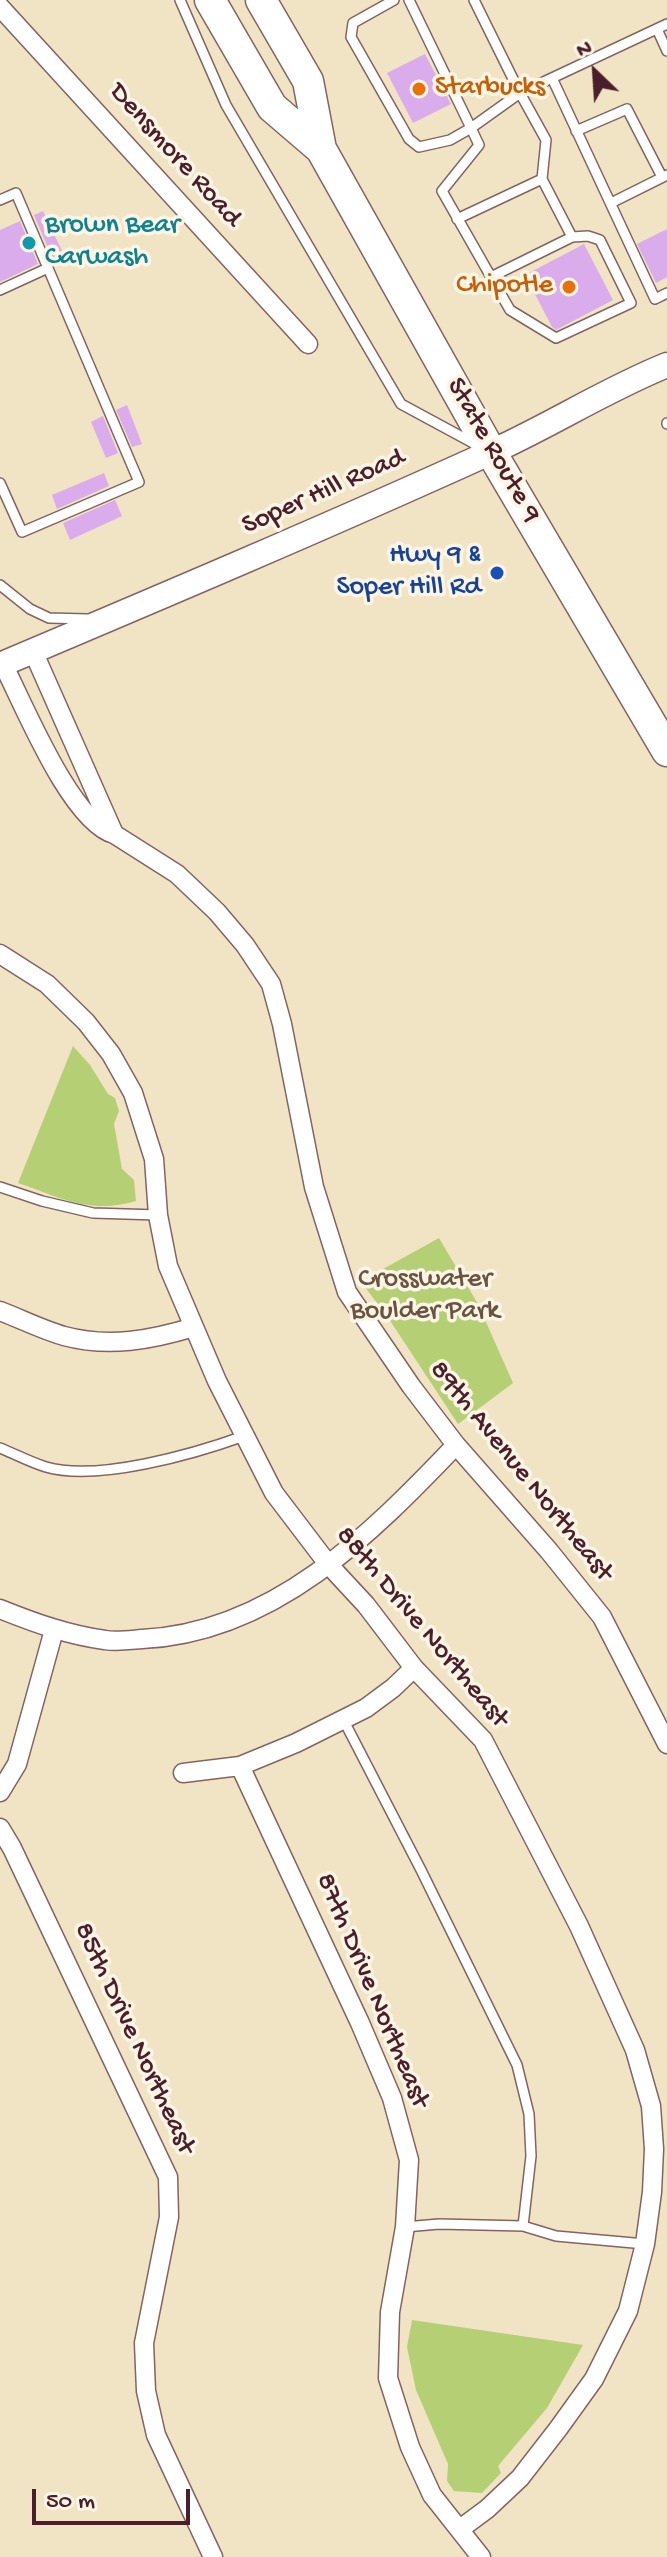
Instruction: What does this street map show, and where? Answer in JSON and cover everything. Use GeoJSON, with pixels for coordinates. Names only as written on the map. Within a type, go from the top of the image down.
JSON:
{"type":"FeatureCollection","features":[{"type":"Feature","properties":{"kind":"main road","name":"State Route 9"},"geometry":{"type":"LineString","coordinates":[[210,0],[272,107],[321,149]]}},
{"type":"Feature","properties":{"kind":"main road","name":"State Route 9"},"geometry":{"type":"LineString","coordinates":[[261,0],[308,81],[321,149],[491,452],[667,751]]}},
{"type":"Feature","properties":{"kind":"street","name":"Densmore Road"},"geometry":{"type":"LineString","coordinates":[[0,7],[308,344]]}},
{"type":"Feature","properties":{"kind":"street","name":"Soper Hill Road"},"geometry":{"type":"LineString","coordinates":[[2,664],[491,452],[572,409],[666,369]]}},
{"type":"Feature","properties":{"kind":"street"},"geometry":{"type":"LineString","coordinates":[[33,651],[114,834]]}},
{"type":"Feature","properties":{"kind":"street","name":"89th Avenue Northeast"},"geometry":{"type":"LineString","coordinates":[[2,664],[78,807],[103,831],[114,834],[177,874],[217,912],[245,945],[271,984],[282,1024],[314,1187],[347,1292],[411,1386],[456,1445],[602,1617],[667,1744]]}},
{"type":"Feature","properties":{"kind":"street","name":"88th Drive Northeast"},"geometry":{"type":"LineString","coordinates":[[2,959],[47,984],[86,1022],[111,1054],[133,1093],[154,1159],[158,1215],[168,1266],[244,1436],[274,1493],[328,1564],[366,1605],[414,1668],[483,1740],[608,1986],[635,2050],[651,2106],[654,2149],[645,2244],[628,2311],[594,2379],[520,2478],[460,2529]]}},
{"type":"Feature","properties":{"kind":"street"},"geometry":{"type":"LineString","coordinates":[[0,1311],[65,1336],[112,1343],[155,1339],[194,1327]]}},
{"type":"Feature","properties":{"kind":"street"},"geometry":{"type":"LineString","coordinates":[[0,1609],[54,1630],[108,1641],[172,1638],[233,1621],[287,1593],[328,1564],[391,1514],[456,1445]]}},
{"type":"Feature","properties":{"kind":"street"},"geometry":{"type":"LineString","coordinates":[[0,1792],[17,1764],[54,1630]]}},
{"type":"Feature","properties":{"kind":"street"},"geometry":{"type":"LineString","coordinates":[[183,1773],[240,1766],[344,1721],[393,1688],[414,1668]]}},
{"type":"Feature","properties":{"kind":"street","name":"87th Drive Northeast"},"geometry":{"type":"LineString","coordinates":[[240,1766],[392,2098],[409,2160],[405,2227],[390,2312],[388,2378],[410,2447],[432,2495],[481,2557]]}},
{"type":"Feature","properties":{"kind":"street","name":"85th Drive Northeast"},"geometry":{"type":"LineString","coordinates":[[0,1828],[168,2177],[169,2217],[144,2343],[146,2391],[156,2435],[213,2557]]}},
{"type":"Feature","properties":{"kind":"lane"},"geometry":{"type":"LineString","coordinates":[[180,0],[226,105],[401,404],[491,452]]}},
{"type":"Feature","properties":{"kind":"lane"},"geometry":{"type":"LineString","coordinates":[[394,0],[353,23],[351,37],[409,139],[419,147],[434,145],[471,128],[520,93],[667,24]]}},
{"type":"Feature","properties":{"kind":"lane"},"geometry":{"type":"LineString","coordinates":[[409,0],[479,145],[442,191],[457,219],[510,310],[556,338],[631,303],[600,240],[588,236],[572,237],[491,277]]}},
{"type":"Feature","properties":{"kind":"lane"},"geometry":{"type":"LineString","coordinates":[[474,0],[546,140],[542,179],[572,237]]}},
{"type":"Feature","properties":{"kind":"lane"},"geometry":{"type":"LineString","coordinates":[[657,29],[667,51]]}},
{"type":"Feature","properties":{"kind":"lane"},"geometry":{"type":"LineString","coordinates":[[552,78],[655,299],[667,293]]}},
{"type":"Feature","properties":{"kind":"lane"},"geometry":{"type":"LineString","coordinates":[[576,131],[627,109],[664,176],[611,203]]}},
{"type":"Feature","properties":{"kind":"lane"},"geometry":{"type":"LineString","coordinates":[[457,219],[542,179]]}},
{"type":"Feature","properties":{"kind":"lane"},"geometry":{"type":"LineString","coordinates":[[0,200],[16,193],[139,482],[22,532],[0,483]]}},
{"type":"Feature","properties":{"kind":"lane"},"geometry":{"type":"LineString","coordinates":[[0,290],[48,268]]}},
{"type":"Feature","properties":{"kind":"lane"},"geometry":{"type":"LineString","coordinates":[[0,585],[30,609],[49,618],[106,620]]}},
{"type":"Feature","properties":{"kind":"lane"},"geometry":{"type":"LineString","coordinates":[[0,1187],[93,1213],[158,1215]]}},
{"type":"Feature","properties":{"kind":"lane"},"geometry":{"type":"LineString","coordinates":[[0,1448],[47,1467],[82,1471],[155,1462],[244,1436]]}},
{"type":"Feature","properties":{"kind":"lane"},"geometry":{"type":"LineString","coordinates":[[344,1721],[517,2065],[529,2114],[531,2156],[523,2226]]}},
{"type":"Feature","properties":{"kind":"lane"},"geometry":{"type":"LineString","coordinates":[[405,2227],[439,2224],[523,2226],[556,2236],[645,2244]]}},
{"type":"Feature","properties":{"kind":"green space"},"geometry":{"type":"Polygon","coordinates":[[[73,1046],[90,1065],[108,1094],[115,1098],[119,1111],[114,1124],[122,1169],[134,1180],[136,1201],[119,1205],[89,1205],[61,1199],[18,1183],[73,1046]]]}},
{"type":"Feature","properties":{"kind":"green space","name":"Crosswater Boulder Park"},"geometry":{"type":"Polygon","coordinates":[[[439,1238],[478,1304],[513,1383],[458,1424],[364,1286],[374,1274],[439,1238]]]}},
{"type":"Feature","properties":{"kind":"green space"},"geometry":{"type":"Polygon","coordinates":[[[412,2320],[583,2345],[547,2408],[498,2466],[501,2473],[482,2493],[454,2491],[447,2481],[448,2464],[416,2390],[407,2347],[412,2320]]]}},
{"type":"Feature","properties":{"kind":"building","name":"Starbucks"},"geometry":{"type":"Polygon","coordinates":[[[425,54],[451,104],[413,123],[387,73],[425,54]]]}},
{"type":"Feature","properties":{"kind":"building"},"geometry":{"type":"Polygon","coordinates":[[[43,211],[64,255],[53,260],[34,215],[43,211]]]}},
{"type":"Feature","properties":{"kind":"building"},"geometry":{"type":"Polygon","coordinates":[[[20,221],[38,264],[0,282],[0,230],[20,221]]]}},
{"type":"Feature","properties":{"kind":"building"},"geometry":{"type":"Polygon","coordinates":[[[667,229],[667,277],[656,283],[637,244],[667,229]]]}},
{"type":"Feature","properties":{"kind":"building","name":"Chipotle"},"geometry":{"type":"Polygon","coordinates":[[[584,244],[613,300],[556,330],[525,275],[584,244]]]}},
{"type":"Feature","properties":{"kind":"building"},"geometry":{"type":"Polygon","coordinates":[[[127,405],[142,444],[132,447],[116,410],[127,405]]]}},
{"type":"Feature","properties":{"kind":"building"},"geometry":{"type":"Polygon","coordinates":[[[103,416],[118,453],[106,458],[91,422],[103,416]]]}},
{"type":"Feature","properties":{"kind":"building"},"geometry":{"type":"Polygon","coordinates":[[[104,473],[109,486],[57,509],[52,495],[104,473]]]}},
{"type":"Feature","properties":{"kind":"building"},"geometry":{"type":"Polygon","coordinates":[[[115,500],[122,516],[70,540],[63,523],[115,500]]]}},
{"type":"Feature","properties":{"kind":"place","name":"Starbucks"},"geometry":{"type":"Point","coordinates":[419,89]}},
{"type":"Feature","properties":{"kind":"place","name":"Brown Bear Carwash"},"geometry":{"type":"Point","coordinates":[29,243]}},
{"type":"Feature","properties":{"kind":"place","name":"Chipotle"},"geometry":{"type":"Point","coordinates":[569,287]}},
{"type":"Feature","properties":{"kind":"place","name":"Hwy 9 & Soper Hill Rd"},"geometry":{"type":"Point","coordinates":[497,573]}}]}
